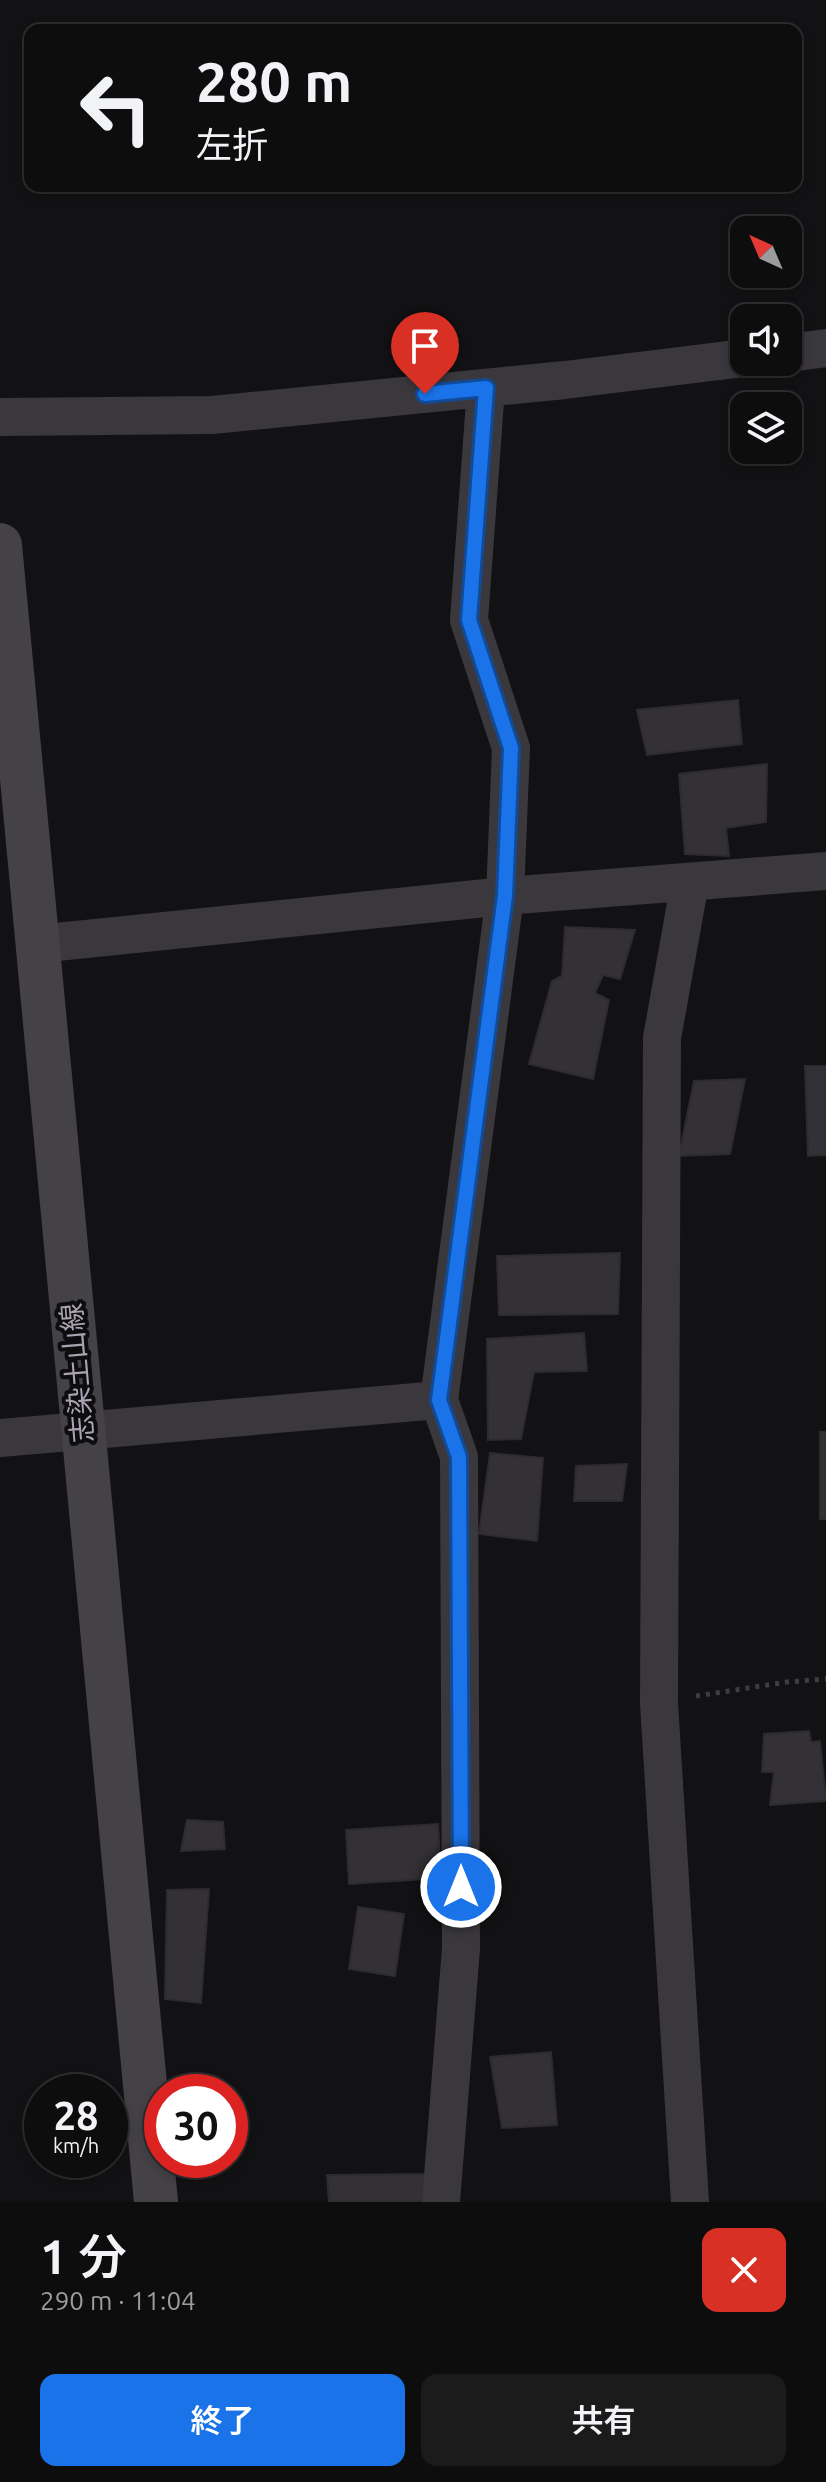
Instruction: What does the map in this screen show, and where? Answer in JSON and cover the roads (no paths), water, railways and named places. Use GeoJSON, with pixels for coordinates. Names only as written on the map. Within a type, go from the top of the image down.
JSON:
{"type":"FeatureCollection","features":[{"type":"Feature","properties":{"kind":"main road","name":"志染土山線"},"geometry":{"type":"LineString","coordinates":[[0,545],[156,2202]]}},
{"type":"Feature","properties":{"kind":"street"},"geometry":{"type":"LineString","coordinates":[[802,351],[826,348]]}},
{"type":"Feature","properties":{"kind":"street"},"geometry":{"type":"LineString","coordinates":[[0,417],[212,415],[730,360]]}},
{"type":"Feature","properties":{"kind":"street"},"geometry":{"type":"LineString","coordinates":[[441,2202],[461,1917],[459,1457],[439,1400],[505,896],[511,748],[469,620],[486,388]]}},
{"type":"Feature","properties":{"kind":"street"},"geometry":{"type":"LineString","coordinates":[[37,944],[505,896],[826,871]]}},
{"type":"Feature","properties":{"kind":"street"},"geometry":{"type":"LineString","coordinates":[[690,882],[662,1038],[659,1703],[690,2202]]}},
{"type":"Feature","properties":{"kind":"street"},"geometry":{"type":"LineString","coordinates":[[0,1438],[439,1400]]}}]}
